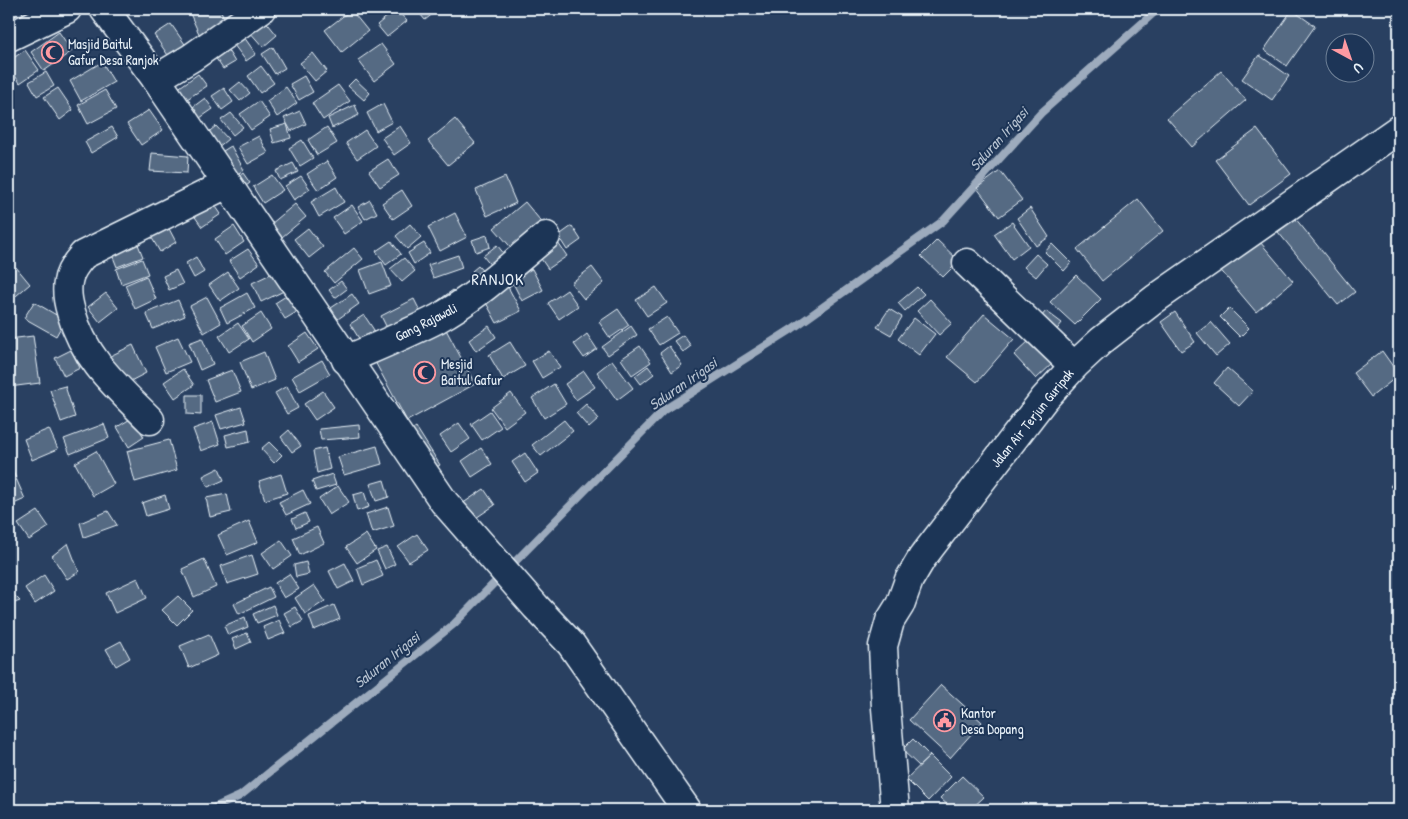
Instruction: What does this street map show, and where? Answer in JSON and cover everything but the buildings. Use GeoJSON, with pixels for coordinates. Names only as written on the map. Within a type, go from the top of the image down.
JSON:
{"type":"FeatureCollection","features":[{"type":"Feature","properties":{"kind":"street"},"geometry":{"type":"LineString","coordinates":[[9,37],[67,9]]}},
{"type":"Feature","properties":{"kind":"street"},"geometry":{"type":"LineString","coordinates":[[104,9],[156,79],[444,502],[571,644],[687,810]]}},
{"type":"Feature","properties":{"kind":"street"},"geometry":{"type":"LineString","coordinates":[[156,79],[206,48],[261,9]]}},
{"type":"Feature","properties":{"kind":"street","name":"Jalan Air Terjun Guripak"},"geometry":{"type":"LineString","coordinates":[[895,810],[883,646],[890,621],[900,605],[909,580],[922,558],[1044,399],[1074,366],[1101,341],[1155,298],[1399,129]]}},
{"type":"Feature","properties":{"kind":"street"},"geometry":{"type":"LineString","coordinates":[[150,420],[99,367],[83,344],[74,324],[67,298],[69,277],[75,264],[83,255],[227,184]]}},
{"type":"Feature","properties":{"kind":"street","name":"Gang Rajawali"},"geometry":{"type":"LineString","coordinates":[[346,360],[444,314],[493,281],[546,236]]}},
{"type":"Feature","properties":{"kind":"street"},"geometry":{"type":"LineString","coordinates":[[968,263],[1074,366]]}},
{"type":"Feature","properties":{"kind":"waterway","name":"Saluran Irigasi"},"geometry":{"type":"LineString","coordinates":[[209,810],[240,796],[454,624],[664,410],[792,329],[943,221],[1041,113],[1158,9]]}},
{"type":"Feature","properties":{"kind":"place","name":"Masjid Baitul Gafur Desa Ranjok"},"geometry":{"type":"Point","coordinates":[52,52]}},
{"type":"Feature","properties":{"kind":"place","name":"Mesjid Baitul Gafur"},"geometry":{"type":"Point","coordinates":[425,372]}},
{"type":"Feature","properties":{"kind":"place","name":"Kantor Desa Dopang"},"geometry":{"type":"Point","coordinates":[945,721]}},
{"type":"Feature","properties":{"kind":"district","name":"RANJOK"},"geometry":{"type":"Point","coordinates":[498,279]}}]}
